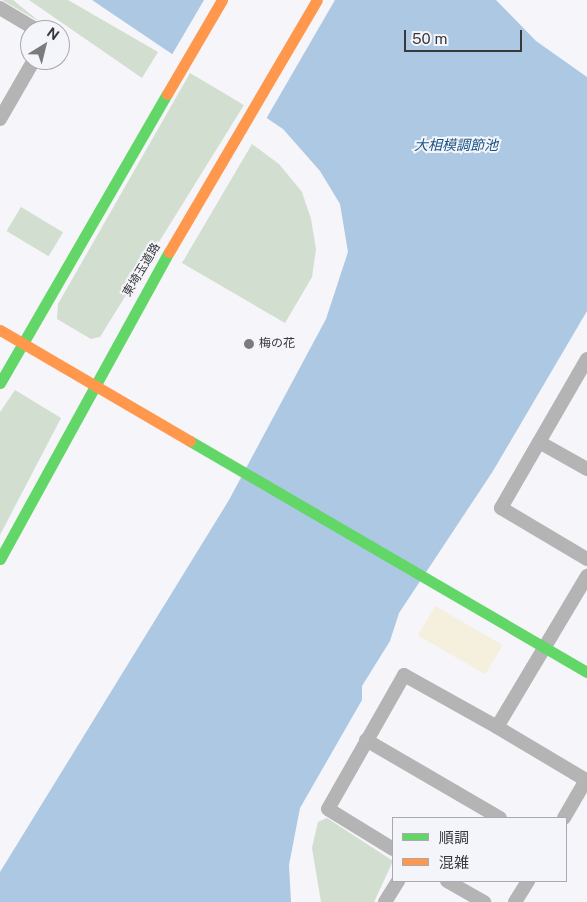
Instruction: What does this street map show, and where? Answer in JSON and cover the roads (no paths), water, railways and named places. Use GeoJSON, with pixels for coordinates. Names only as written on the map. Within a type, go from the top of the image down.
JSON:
{"type":"FeatureCollection","features":[{"type":"Feature","properties":{"kind":"main road"},"geometry":{"type":"LineString","coordinates":[[0,383],[222,0]]}},
{"type":"Feature","properties":{"kind":"main road","name":"東埼玉道路"},"geometry":{"type":"LineString","coordinates":[[0,559],[94,383],[317,0]]}},
{"type":"Feature","properties":{"kind":"main road"},"geometry":{"type":"LineString","coordinates":[[0,330],[230,460],[587,672]]}},
{"type":"Feature","properties":{"kind":"street"},"geometry":{"type":"LineString","coordinates":[[0,8],[20,20]]}},
{"type":"Feature","properties":{"kind":"street"},"geometry":{"type":"LineString","coordinates":[[1,115],[28,70]]}},
{"type":"Feature","properties":{"kind":"street"},"geometry":{"type":"LineString","coordinates":[[585,367],[501,508],[587,559]]}},
{"type":"Feature","properties":{"kind":"street"},"geometry":{"type":"LineString","coordinates":[[539,442],[587,469]]}},
{"type":"Feature","properties":{"kind":"street"},"geometry":{"type":"LineString","coordinates":[[497,727],[587,576]]}},
{"type":"Feature","properties":{"kind":"street"},"geometry":{"type":"LineString","coordinates":[[392,848],[328,809],[404,675],[586,780],[565,817]]}},
{"type":"Feature","properties":{"kind":"street"},"geometry":{"type":"LineString","coordinates":[[366,740],[498,817]]}},
{"type":"Feature","properties":{"kind":"street"},"geometry":{"type":"LineString","coordinates":[[385,902],[397,882]]}},
{"type":"Feature","properties":{"kind":"street"},"geometry":{"type":"LineString","coordinates":[[449,882],[484,902]]}},
{"type":"Feature","properties":{"kind":"street"},"geometry":{"type":"LineString","coordinates":[[515,902],[527,882]]}},
{"type":"Feature","properties":{"kind":"water","name":"大相模調節池"},"geometry":{"type":"Polygon","coordinates":[[[92,0],[496,0],[536,41],[587,77],[587,311],[493,471],[399,613],[390,641],[362,686],[362,700],[300,808],[289,865],[291,902],[0,902],[0,872],[229,500],[326,319],[348,252],[340,204],[320,171],[283,129],[92,0]]]}},
{"type":"Feature","properties":{"kind":"place","name":"梅の花"},"geometry":{"type":"Point","coordinates":[249,344]}}]}
